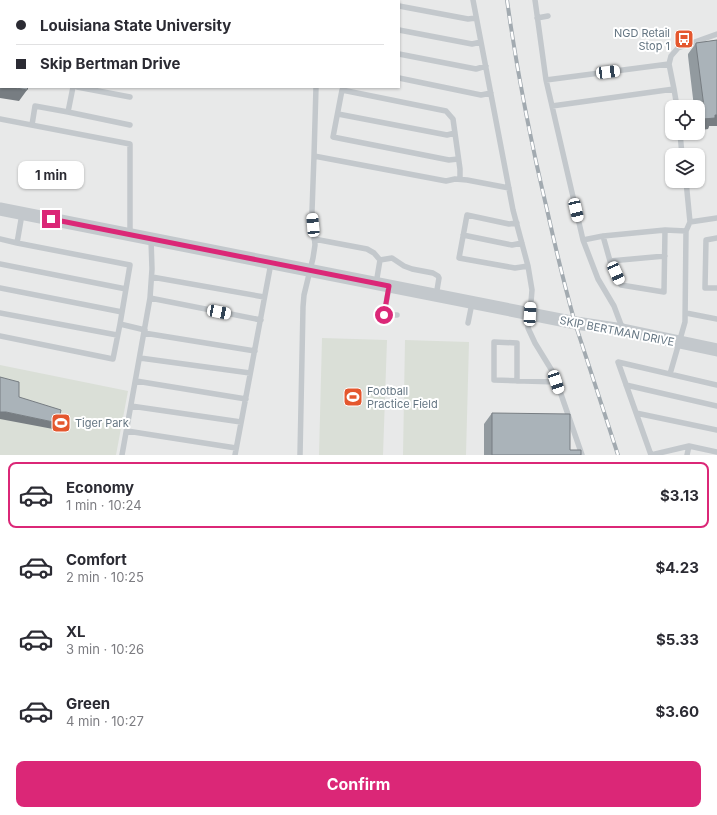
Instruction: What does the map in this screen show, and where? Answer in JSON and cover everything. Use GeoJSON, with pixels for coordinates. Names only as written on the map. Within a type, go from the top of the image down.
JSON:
{"type":"FeatureCollection","features":[{"type":"Feature","properties":{"kind":"street","name":"SKIP BERTMAN DRIVE"},"geometry":{"type":"LineString","coordinates":[[0,209],[472,303],[576,323],[623,330],[717,350]]}},
{"type":"Feature","properties":{"kind":"lane"},"geometry":{"type":"LineString","coordinates":[[473,0],[509,188],[528,266],[532,290],[528,328],[535,343],[554,374],[582,455]]}},
{"type":"Feature","properties":{"kind":"lane"},"geometry":{"type":"LineString","coordinates":[[535,0],[546,80],[583,240],[598,279],[614,306],[623,330]]}},
{"type":"Feature","properties":{"kind":"lane"},"geometry":{"type":"LineString","coordinates":[[400,6],[468,19],[476,18]]}},
{"type":"Feature","properties":{"kind":"lane"},"geometry":{"type":"LineString","coordinates":[[537,18],[548,16]]}},
{"type":"Feature","properties":{"kind":"lane"},"geometry":{"type":"LineString","coordinates":[[400,30],[472,44],[481,42]]}},
{"type":"Feature","properties":{"kind":"lane"},"geometry":{"type":"LineString","coordinates":[[676,100],[669,64],[671,56],[678,48],[717,34]]}},
{"type":"Feature","properties":{"kind":"lane"},"geometry":{"type":"LineString","coordinates":[[400,54],[476,69],[486,66]]}},
{"type":"Feature","properties":{"kind":"lane"},"geometry":{"type":"LineString","coordinates":[[546,80],[669,64]]}},
{"type":"Feature","properties":{"kind":"lane"},"geometry":{"type":"LineString","coordinates":[[400,78],[481,95],[491,93]]}},
{"type":"Feature","properties":{"kind":"lane"},"geometry":{"type":"LineString","coordinates":[[68,112],[73,88]]}},
{"type":"Feature","properties":{"kind":"lane"},"geometry":{"type":"LineString","coordinates":[[82,88],[130,97]]}},
{"type":"Feature","properties":{"kind":"lane"},"geometry":{"type":"LineString","coordinates":[[300,455],[303,307],[304,294],[315,245],[312,211],[316,88]]}},
{"type":"Feature","properties":{"kind":"lane"},"geometry":{"type":"LineString","coordinates":[[458,160],[449,160],[333,137],[343,89],[446,111],[453,119],[455,133],[458,160],[460,179]]}},
{"type":"Feature","properties":{"kind":"lane"},"geometry":{"type":"LineString","coordinates":[[552,106],[674,89]]}},
{"type":"Feature","properties":{"kind":"lane"},"geometry":{"type":"LineString","coordinates":[[32,125],[36,106],[130,125]]}},
{"type":"Feature","properties":{"kind":"lane"},"geometry":{"type":"LineString","coordinates":[[338,114],[447,135],[455,133]]}},
{"type":"Feature","properties":{"kind":"lane"},"geometry":{"type":"LineString","coordinates":[[0,119],[130,144],[130,235]]}},
{"type":"Feature","properties":{"kind":"lane"},"geometry":{"type":"LineString","coordinates":[[314,156],[446,181],[460,179],[509,188]]}},
{"type":"Feature","properties":{"kind":"lane"},"geometry":{"type":"LineString","coordinates":[[670,374],[685,322],[686,313],[686,231],[690,222],[687,188]]}},
{"type":"Feature","properties":{"kind":"lane"},"geometry":{"type":"LineString","coordinates":[[17,242],[22,214]]}},
{"type":"Feature","properties":{"kind":"lane"},"geometry":{"type":"LineString","coordinates":[[517,223],[509,224],[467,215],[459,258],[515,268],[528,266]]}},
{"type":"Feature","properties":{"kind":"lane"},"geometry":{"type":"LineString","coordinates":[[690,222],[717,218]]}},
{"type":"Feature","properties":{"kind":"lane"},"geometry":{"type":"LineString","coordinates":[[583,240],[604,236],[665,230],[686,231]]}},
{"type":"Feature","properties":{"kind":"lane"},"geometry":{"type":"LineString","coordinates":[[604,236],[610,261],[621,285],[664,292],[665,230]]}},
{"type":"Feature","properties":{"kind":"lane"},"geometry":{"type":"LineString","coordinates":[[463,235],[512,245],[522,243]]}},
{"type":"Feature","properties":{"kind":"lane"},"geometry":{"type":"LineString","coordinates":[[717,238],[706,240],[705,288],[717,288]]}},
{"type":"Feature","properties":{"kind":"lane"},"geometry":{"type":"LineString","coordinates":[[0,239],[130,265],[113,359],[0,336]]}},
{"type":"Feature","properties":{"kind":"lane"},"geometry":{"type":"LineString","coordinates":[[122,455],[150,298],[152,277],[151,239]]}},
{"type":"Feature","properties":{"kind":"lane"},"geometry":{"type":"LineString","coordinates":[[314,239],[366,249],[374,253],[380,260]]}},
{"type":"Feature","properties":{"kind":"lane"},"geometry":{"type":"LineString","coordinates":[[610,261],[665,256]]}},
{"type":"Feature","properties":{"kind":"lane"},"geometry":{"type":"LineString","coordinates":[[380,260],[392,258],[404,266],[438,276],[436,296]]}},
{"type":"Feature","properties":{"kind":"lane"},"geometry":{"type":"LineString","coordinates":[[376,284],[380,260]]}},
{"type":"Feature","properties":{"kind":"lane"},"geometry":{"type":"LineString","coordinates":[[235,455],[271,263]]}},
{"type":"Feature","properties":{"kind":"lane"},"geometry":{"type":"LineString","coordinates":[[0,264],[126,289]]}},
{"type":"Feature","properties":{"kind":"lane"},"geometry":{"type":"LineString","coordinates":[[152,277],[264,297]]}},
{"type":"Feature","properties":{"kind":"lane"},"geometry":{"type":"LineString","coordinates":[[389,286],[384,315],[397,315]]}},
{"type":"Feature","properties":{"kind":"lane"},"geometry":{"type":"LineString","coordinates":[[0,288],[122,312]]}},
{"type":"Feature","properties":{"kind":"lane"},"geometry":{"type":"LineString","coordinates":[[150,298],[261,320]]}},
{"type":"Feature","properties":{"kind":"lane"},"geometry":{"type":"LineString","coordinates":[[468,323],[472,303]]}},
{"type":"Feature","properties":{"kind":"lane"},"geometry":{"type":"LineString","coordinates":[[0,313],[117,336]]}},
{"type":"Feature","properties":{"kind":"lane"},"geometry":{"type":"LineString","coordinates":[[686,313],[717,319]]}},
{"type":"Feature","properties":{"kind":"lane"},"geometry":{"type":"LineString","coordinates":[[120,324],[145,331],[255,351]]}},
{"type":"Feature","properties":{"kind":"lane"},"geometry":{"type":"LineString","coordinates":[[517,381],[517,343],[494,342],[494,380],[517,381],[556,382]]}},
{"type":"Feature","properties":{"kind":"lane"},"geometry":{"type":"LineString","coordinates":[[140,358],[250,373]]}},
{"type":"Feature","properties":{"kind":"lane"},"geometry":{"type":"LineString","coordinates":[[717,385],[618,362],[651,455],[688,446],[717,452]]}},
{"type":"Feature","properties":{"kind":"lane"},"geometry":{"type":"LineString","coordinates":[[136,381],[246,398]]}},
{"type":"Feature","properties":{"kind":"lane"},"geometry":{"type":"LineString","coordinates":[[626,385],[717,406]]}},
{"type":"Feature","properties":{"kind":"lane"},"geometry":{"type":"LineString","coordinates":[[131,406],[241,422]]}},
{"type":"Feature","properties":{"kind":"lane"},"geometry":{"type":"LineString","coordinates":[[636,413],[717,430]]}},
{"type":"Feature","properties":{"kind":"lane"},"geometry":{"type":"LineString","coordinates":[[126,431],[236,448]]}},
{"type":"Feature","properties":{"kind":"lane"},"geometry":{"type":"LineString","coordinates":[[687,455],[688,446]]}},
{"type":"Feature","properties":{"kind":"shaded area"},"geometry":{"type":"Polygon","coordinates":[[[400,0],[717,0],[717,455],[0,455],[0,88],[400,88],[400,0]]]}},
{"type":"Feature","properties":{"kind":"shaded area","name":"Football Practice Field"},"geometry":{"type":"Polygon","coordinates":[[[322,338],[387,340],[383,455],[319,455],[322,338]]]}},
{"type":"Feature","properties":{"kind":"shaded area","name":"Football Practice Field"},"geometry":{"type":"Polygon","coordinates":[[[405,340],[469,342],[466,455],[403,455],[405,340]]]}},
{"type":"Feature","properties":{"kind":"shaded area","name":"Tiger Park"},"geometry":{"type":"Polygon","coordinates":[[[0,365],[128,391],[116,455],[0,455],[0,365]]]}},
{"type":"Feature","properties":{"kind":"building"},"geometry":{"type":"Polygon","coordinates":[[[717,40],[717,115],[715,115],[715,118],[705,119],[705,100],[703,100],[696,43],[717,40]]]}},
{"type":"Feature","properties":{"kind":"building"},"geometry":{"type":"Polygon","coordinates":[[[16,88],[28,88],[27,90],[16,88]]]}},
{"type":"Feature","properties":{"kind":"building"},"geometry":{"type":"Polygon","coordinates":[[[0,377],[19,382],[19,397],[61,410],[58,423],[0,412],[0,377]]]}},
{"type":"Feature","properties":{"kind":"building"},"geometry":{"type":"Polygon","coordinates":[[[492,413],[570,414],[570,450],[581,450],[581,455],[492,455],[492,413]]]}},
{"type":"Feature","properties":{"kind":"railway"},"geometry":{"type":"LineString","coordinates":[[507,0],[515,54],[530,134],[561,268],[575,323],[618,455]]}},
{"type":"Feature","properties":{"kind":"place","name":"NGD Retail Stop 1"},"geometry":{"type":"Point","coordinates":[684,39]}},
{"type":"Feature","properties":{"kind":"place","name":"Football Practice Field"},"geometry":{"type":"Point","coordinates":[353,397]}},
{"type":"Feature","properties":{"kind":"place","name":"Tiger Park"},"geometry":{"type":"Point","coordinates":[61,423]}},
{"type":"Feature","properties":{"kind":"route"},"geometry":{"type":"LineString","coordinates":[[51,219],[389,286],[384,315]]}}]}
